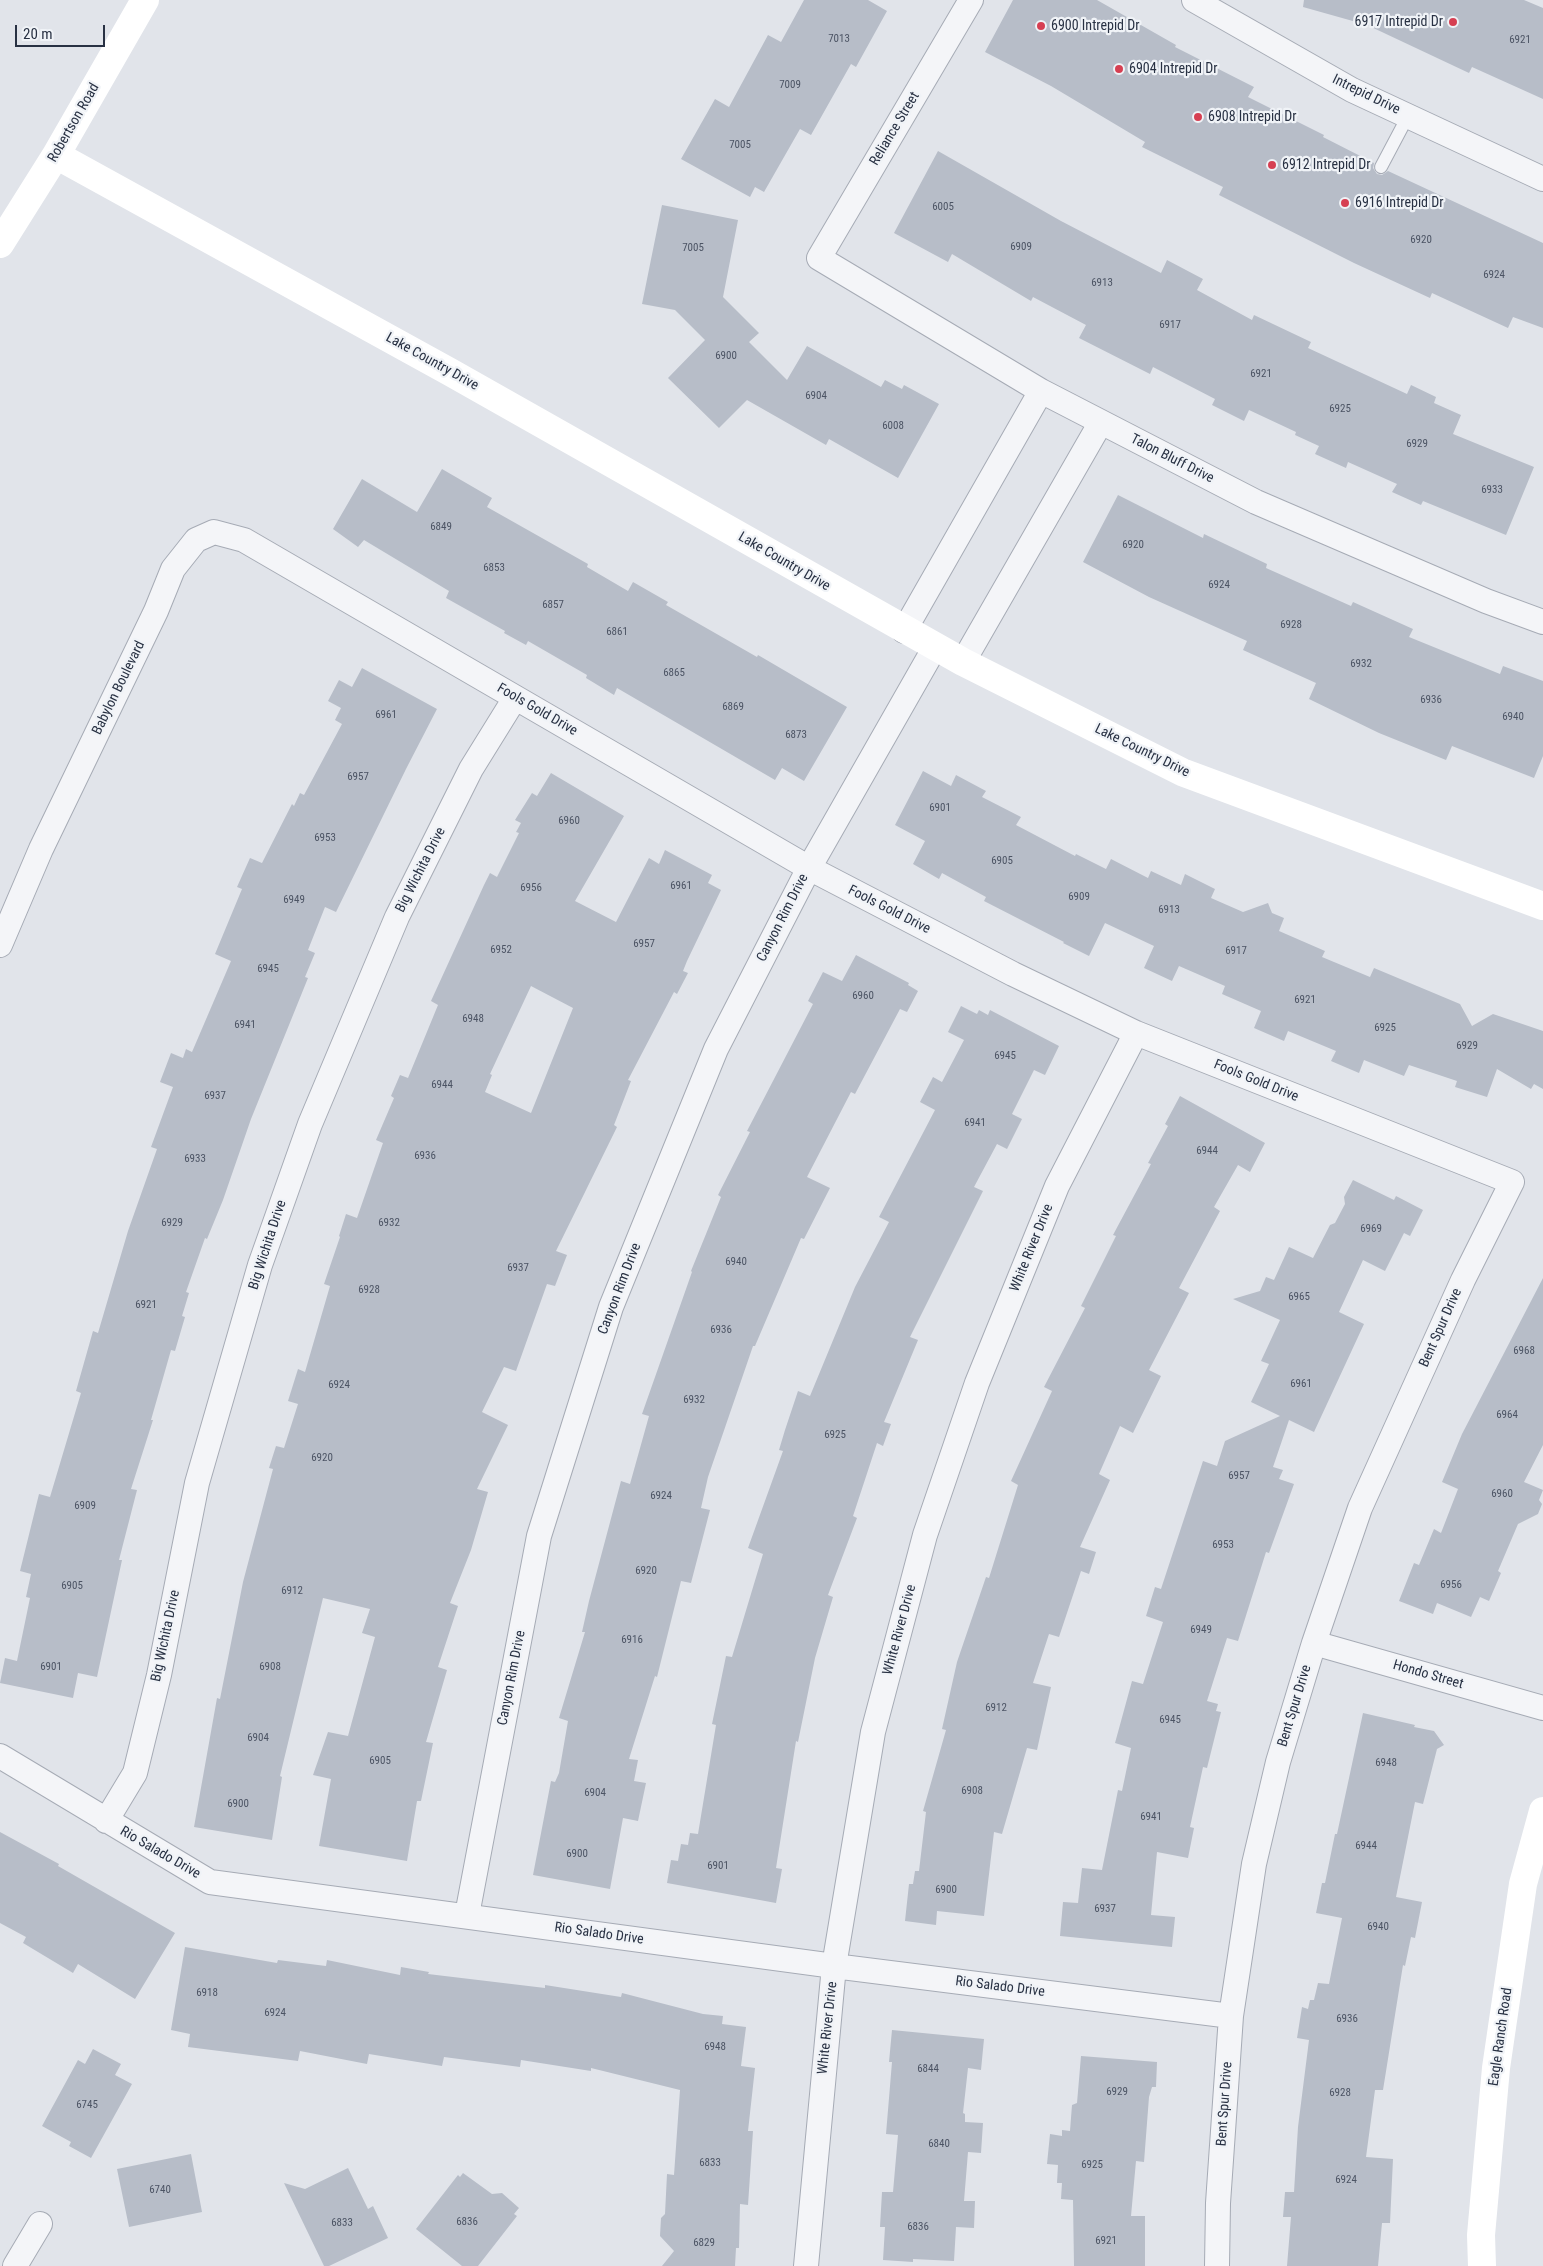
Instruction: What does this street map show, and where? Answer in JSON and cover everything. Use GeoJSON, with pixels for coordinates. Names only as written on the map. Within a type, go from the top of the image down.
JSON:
{"type":"FeatureCollection","features":[{"type":"Feature","properties":{"kind":"street","name":"Robertson Road"},"geometry":{"type":"LineString","coordinates":[[0,244],[56,155],[145,0]]}},
{"type":"Feature","properties":{"kind":"street","name":"Reliance Street"},"geometry":{"type":"LineString","coordinates":[[820,258],[970,0]]}},
{"type":"Feature","properties":{"kind":"street","name":"Intrepid Drive"},"geometry":{"type":"LineString","coordinates":[[1194,0],[1352,90],[1543,179]]}},
{"type":"Feature","properties":{"kind":"street","name":"Lake Country Drive"},"geometry":{"type":"LineString","coordinates":[[56,155],[450,372],[935,648],[1182,772],[1543,906]]}},
{"type":"Feature","properties":{"kind":"street","name":"Talon Bluff Drive"},"geometry":{"type":"LineString","coordinates":[[820,258],[1041,391],[1256,502],[1486,602],[1543,622]]}},
{"type":"Feature","properties":{"kind":"street"},"geometry":{"type":"LineString","coordinates":[[904,631],[1041,391]]}},
{"type":"Feature","properties":{"kind":"street"},"geometry":{"type":"LineString","coordinates":[[963,662],[1101,422]]}},
{"type":"Feature","properties":{"kind":"street","name":"Babylon Boulevard"},"geometry":{"type":"LineString","coordinates":[[0,945],[41,849],[156,611],[173,570],[196,540],[214,532],[244,540],[300,572]]}},
{"type":"Feature","properties":{"kind":"street","name":"Fools Gold Drive"},"geometry":{"type":"LineString","coordinates":[[300,572],[809,868],[1013,974],[1136,1033],[1512,1182]]}},
{"type":"Feature","properties":{"kind":"street","name":"Canyon Rim Drive"},"geometry":{"type":"LineString","coordinates":[[467,1915],[539,1536],[611,1307],[716,1049],[809,868],[935,648]]}},
{"type":"Feature","properties":{"kind":"street","name":"Big Wichita Drive"},"geometry":{"type":"LineString","coordinates":[[106,1821],[135,1773],[159,1675],[197,1483],[260,1264],[310,1124],[397,917],[471,769],[515,698]]}},
{"type":"Feature","properties":{"kind":"street","name":"White River Drive"},"geometry":{"type":"LineString","coordinates":[[806,2266],[834,1966],[873,1732],[926,1536],[977,1384],[1057,1186],[1136,1033]]}},
{"type":"Feature","properties":{"kind":"street","name":"Bent Spur Drive"},"geometry":{"type":"LineString","coordinates":[[1217,2266],[1218,2203],[1231,2016],[1254,1864],[1278,1762],[1314,1643],[1360,1508],[1463,1280],[1512,1182]]}},
{"type":"Feature","properties":{"kind":"street","name":"Hondo Street"},"geometry":{"type":"LineString","coordinates":[[1314,1643],[1543,1708]]}},
{"type":"Feature","properties":{"kind":"street","name":"Rio Salado Drive"},"geometry":{"type":"LineString","coordinates":[[0,1756],[210,1882],[467,1915],[834,1966],[1231,2016]]}},
{"type":"Feature","properties":{"kind":"street","name":"Eagle Ranch Road"},"geometry":{"type":"LineString","coordinates":[[1482,2266],[1481,2235],[1496,2068],[1523,1884],[1543,1811]]}},
{"type":"Feature","properties":{"kind":"street"},"geometry":{"type":"LineString","coordinates":[[14,2266],[40,2224]]}},
{"type":"Feature","properties":{"kind":"lane"},"geometry":{"type":"LineString","coordinates":[[1381,167],[1408,116]]}},
{"type":"Feature","properties":{"kind":"building"},"geometry":{"type":"Polygon","coordinates":[[[804,0],[868,0],[887,11],[856,67],[851,64],[811,135],[800,129],[764,192],[755,187],[750,197],[681,159],[715,99],[729,107],[768,35],[781,42],[804,0]]]}},
{"type":"Feature","properties":{"kind":"building"},"geometry":{"type":"Polygon","coordinates":[[[1013,0],[1097,0],[1176,45],[1175,47],[1254,87],[1248,97],[1324,135],[1323,137],[1374,163],[1373,168],[1377,174],[1382,175],[1388,171],[1543,243],[1543,328],[1513,317],[1508,328],[1432,293],[1430,298],[1354,263],[1219,195],[1223,187],[1142,147],[1145,142],[1051,86],[985,52],[1013,0]]]}},
{"type":"Feature","properties":{"kind":"building"},"geometry":{"type":"Polygon","coordinates":[[[1304,0],[1524,0],[1543,8],[1543,99],[1472,67],[1469,73],[1367,25],[1303,7],[1304,0]]]}},
{"type":"Feature","properties":{"kind":"building"},"geometry":{"type":"Polygon","coordinates":[[[938,151],[1061,221],[1161,273],[1167,260],[1203,279],[1197,290],[1252,320],[1254,315],[1311,342],[1308,348],[1407,394],[1411,385],[1436,397],[1434,403],[1461,415],[1453,434],[1534,467],[1506,535],[1423,501],[1421,505],[1392,492],[1397,484],[1348,462],[1346,468],[1315,454],[1319,446],[1295,435],[1296,432],[1249,410],[1244,421],[1212,405],[1215,399],[1153,367],[1150,374],[1079,338],[1086,325],[1033,297],[1031,301],[952,254],[948,262],[894,233],[938,151]]]}},
{"type":"Feature","properties":{"kind":"building"},"geometry":{"type":"Polygon","coordinates":[[[662,205],[738,220],[723,297],[759,333],[749,342],[787,380],[807,346],[881,387],[885,380],[902,389],[904,385],[939,404],[898,478],[829,439],[826,445],[747,400],[719,428],[668,378],[705,340],[675,310],[642,304],[662,205]]]}},
{"type":"Feature","properties":{"kind":"building"},"geometry":{"type":"Polygon","coordinates":[[[442,469],[492,498],[487,507],[588,564],[587,567],[628,591],[633,582],[668,602],[666,605],[757,657],[758,655],[847,707],[804,781],[782,768],[775,780],[617,688],[614,695],[586,678],[587,675],[528,641],[526,645],[504,633],[505,631],[446,598],[449,591],[364,540],[358,547],[333,529],[362,479],[417,512],[442,469]]]}},
{"type":"Feature","properties":{"kind":"building"},"geometry":{"type":"Polygon","coordinates":[[[1118,495],[1203,538],[1204,534],[1267,564],[1266,568],[1351,606],[1353,602],[1413,629],[1409,637],[1500,674],[1503,666],[1543,681],[1543,756],[1534,778],[1452,746],[1446,760],[1379,733],[1309,699],[1316,683],[1243,650],[1247,641],[1149,597],[1083,562],[1118,495]]]}},
{"type":"Feature","properties":{"kind":"building"},"geometry":{"type":"Polygon","coordinates":[[[362,668],[437,709],[336,912],[325,907],[308,950],[315,953],[305,977],[308,978],[251,1119],[223,1200],[207,1239],[205,1238],[186,1292],[189,1293],[182,1316],[185,1317],[175,1351],[171,1350],[151,1420],[153,1420],[131,1489],[137,1490],[119,1560],[122,1560],[97,1677],[78,1673],[73,1698],[0,1683],[5,1658],[17,1661],[30,1598],[26,1597],[31,1574],[20,1571],[39,1494],[50,1497],[81,1393],[76,1391],[93,1331],[98,1333],[128,1231],[157,1149],[151,1147],[173,1087],[160,1082],[171,1053],[183,1058],[186,1049],[192,1052],[231,961],[215,954],[242,889],[237,887],[250,858],[262,863],[292,804],[294,806],[300,793],[304,795],[342,724],[335,720],[341,708],[328,701],[339,680],[352,687],[362,668]]]}},
{"type":"Feature","properties":{"kind":"building"},"geometry":{"type":"Polygon","coordinates":[[[923,771],[951,786],[956,775],[986,791],[982,797],[1021,817],[1016,825],[1075,856],[1076,854],[1106,869],[1111,859],[1148,878],[1151,871],[1181,885],[1185,874],[1215,889],[1211,898],[1243,912],[1268,903],[1272,913],[1284,918],[1279,931],[1325,951],[1322,957],[1370,977],[1374,968],[1460,1004],[1472,1026],[1493,1014],[1543,1031],[1543,1089],[1534,1084],[1531,1089],[1497,1069],[1487,1097],[1455,1087],[1457,1081],[1409,1065],[1404,1076],[1364,1060],[1359,1073],[1331,1061],[1336,1051],[1288,1031],[1284,1041],[1254,1028],[1261,1011],[1222,994],[1225,986],[1179,966],[1172,981],[1144,968],[1154,946],[1105,923],[1089,956],[1063,943],[984,901],[986,897],[942,873],[939,879],[913,864],[925,841],[895,825],[923,771]]]}},
{"type":"Feature","properties":{"kind":"building"},"geometry":{"type":"Polygon","coordinates":[[[551,773],[624,816],[575,901],[616,922],[649,858],[659,864],[665,850],[712,875],[708,883],[721,890],[683,971],[688,973],[677,994],[674,992],[628,1080],[631,1081],[614,1125],[617,1127],[556,1251],[567,1255],[555,1286],[547,1284],[516,1371],[504,1367],[482,1412],[508,1425],[477,1489],[488,1492],[471,1550],[450,1603],[458,1606],[438,1667],[447,1670],[426,1742],[433,1743],[421,1801],[417,1801],[407,1861],[319,1846],[331,1779],[313,1775],[328,1732],[348,1736],[375,1637],[362,1633],[370,1609],[323,1598],[280,1776],[282,1777],[272,1840],[194,1827],[217,1698],[220,1699],[243,1582],[273,1469],[269,1468],[276,1446],[284,1448],[298,1404],[288,1401],[298,1369],[305,1372],[330,1286],[324,1284],[346,1214],[357,1218],[383,1143],[376,1140],[394,1098],[391,1096],[400,1075],[408,1078],[438,1005],[431,1001],[490,873],[497,877],[519,833],[516,832],[521,823],[515,820],[532,793],[537,796],[551,773]],[[531,986],[490,1074],[492,1075],[485,1092],[531,1113],[573,1008],[531,986]]]}},
{"type":"Feature","properties":{"kind":"building"},"geometry":{"type":"Polygon","coordinates":[[[856,955],[909,983],[908,985],[918,991],[907,1012],[900,1009],[855,1094],[851,1092],[807,1177],[830,1188],[804,1239],[801,1238],[755,1346],[753,1346],[708,1477],[701,1508],[710,1510],[691,1583],[681,1581],[657,1677],[655,1676],[629,1759],[638,1760],[634,1781],[646,1783],[638,1821],[623,1818],[610,1889],[533,1875],[551,1781],[555,1782],[559,1773],[568,1721],[559,1718],[585,1632],[582,1632],[589,1601],[621,1481],[630,1484],[649,1416],[642,1414],[691,1271],[721,1197],[718,1195],[750,1132],[747,1131],[813,1004],[808,1001],[823,972],[842,981],[856,955]]]}},
{"type":"Feature","properties":{"kind":"building"},"geometry":{"type":"Polygon","coordinates":[[[961,1006],[977,1014],[979,1010],[988,1015],[990,1010],[1059,1046],[1045,1075],[1034,1070],[1012,1114],[1022,1119],[1007,1149],[997,1144],[974,1187],[983,1191],[910,1337],[918,1340],[884,1422],[891,1424],[883,1446],[877,1443],[853,1516],[857,1518],[828,1595],[833,1597],[815,1658],[798,1742],[796,1741],[776,1868],[782,1869],[776,1903],[667,1883],[671,1860],[678,1861],[681,1844],[688,1845],[690,1833],[698,1834],[716,1725],[712,1724],[726,1656],[732,1657],[763,1554],[748,1548],[783,1451],[779,1450],[798,1391],[810,1396],[855,1287],[889,1222],[879,1217],[935,1110],[920,1102],[933,1077],[942,1082],[964,1040],[948,1032],[961,1006]]]}},
{"type":"Feature","properties":{"kind":"building"},"geometry":{"type":"Polygon","coordinates":[[[1180,1096],[1265,1143],[1250,1172],[1238,1165],[1214,1207],[1220,1211],[1179,1288],[1189,1293],[1149,1370],[1161,1376],[1133,1433],[1120,1426],[1099,1474],[1110,1480],[1080,1547],[1096,1552],[1089,1574],[1081,1571],[1059,1637],[1049,1634],[1033,1683],[1051,1687],[1037,1750],[1027,1748],[1002,1834],[994,1832],[984,1916],[937,1911],[936,1925],[905,1921],[909,1884],[913,1884],[915,1871],[919,1871],[926,1812],[923,1811],[946,1730],[942,1729],[957,1662],[986,1577],[989,1578],[1018,1485],[1011,1481],[1052,1391],[1044,1387],[1085,1308],[1081,1306],[1116,1236],[1113,1235],[1151,1164],[1148,1163],[1168,1126],[1165,1124],[1180,1096]]]}},
{"type":"Feature","properties":{"kind":"building"},"geometry":{"type":"Polygon","coordinates":[[[1353,1180],[1394,1200],[1396,1196],[1423,1210],[1410,1236],[1404,1233],[1385,1271],[1363,1260],[1339,1312],[1364,1324],[1314,1432],[1289,1420],[1273,1467],[1283,1470],[1279,1479],[1294,1484],[1269,1553],[1266,1552],[1238,1641],[1227,1638],[1207,1701],[1218,1704],[1216,1711],[1221,1712],[1207,1768],[1203,1767],[1190,1827],[1194,1828],[1188,1858],[1157,1852],[1151,1915],[1175,1917],[1172,1947],[1060,1936],[1063,1902],[1078,1903],[1082,1868],[1102,1870],[1118,1790],[1122,1791],[1131,1748],[1115,1743],[1132,1681],[1143,1684],[1163,1622],[1146,1616],[1155,1587],[1161,1589],[1203,1461],[1217,1466],[1225,1441],[1280,1416],[1251,1402],[1269,1364],[1261,1361],[1280,1320],[1233,1299],[1260,1291],[1266,1277],[1274,1280],[1289,1247],[1313,1258],[1330,1225],[1335,1223],[1345,1204],[1344,1197],[1353,1180]]]}},
{"type":"Feature","properties":{"kind":"building"},"geometry":{"type":"Polygon","coordinates":[[[1543,1278],[1543,1445],[1524,1482],[1543,1490],[1539,1500],[1542,1504],[1538,1514],[1518,1524],[1498,1571],[1501,1573],[1489,1601],[1480,1597],[1471,1617],[1437,1603],[1433,1614],[1399,1601],[1414,1563],[1419,1565],[1434,1529],[1441,1533],[1458,1489],[1442,1482],[1462,1434],[1543,1278]]]}},
{"type":"Feature","properties":{"kind":"building"},"geometry":{"type":"Polygon","coordinates":[[[1363,1713],[1434,1731],[1444,1745],[1437,1749],[1423,1804],[1415,1802],[1396,1897],[1422,1902],[1415,1938],[1411,1937],[1405,1966],[1403,1965],[1383,2090],[1375,2090],[1366,2157],[1393,2159],[1390,2223],[1382,2223],[1378,2266],[1287,2266],[1291,2217],[1283,2217],[1285,2192],[1294,2192],[1298,2127],[1309,2040],[1297,2038],[1302,2007],[1308,2009],[1310,2000],[1314,2000],[1318,1983],[1329,1984],[1342,1918],[1316,1913],[1322,1883],[1325,1883],[1335,1834],[1337,1834],[1363,1713]]]}},
{"type":"Feature","properties":{"kind":"building"},"geometry":{"type":"Polygon","coordinates":[[[0,1832],[59,1864],[58,1866],[175,1933],[135,1999],[78,1964],[73,1973],[23,1943],[26,1937],[0,1923],[0,1832]]]}},
{"type":"Feature","properties":{"kind":"building"},"geometry":{"type":"Polygon","coordinates":[[[185,1947],[277,1963],[278,1960],[326,1966],[327,1960],[400,1975],[401,1967],[429,1972],[428,1974],[545,1988],[545,1985],[621,1997],[622,1993],[703,2014],[723,2016],[722,2024],[746,2027],[741,2066],[755,2068],[748,2131],[753,2131],[748,2205],[740,2204],[739,2248],[736,2248],[735,2266],[662,2266],[674,2251],[660,2236],[661,2218],[665,2214],[667,2174],[674,2175],[680,2090],[591,2068],[591,2071],[521,2060],[520,2067],[444,2057],[442,2066],[369,2054],[367,2064],[300,2051],[298,2061],[188,2047],[190,2034],[171,2030],[185,1947]]]}},
{"type":"Feature","properties":{"kind":"building"},"geometry":{"type":"Polygon","coordinates":[[[892,2030],[984,2039],[981,2070],[968,2068],[963,2113],[965,2114],[965,2122],[983,2123],[981,2153],[968,2152],[964,2201],[975,2201],[974,2228],[956,2227],[954,2261],[913,2259],[913,2262],[883,2260],[885,2227],[880,2227],[882,2192],[893,2192],[898,2135],[886,2134],[892,2062],[889,2062],[892,2030]]]}},
{"type":"Feature","properties":{"kind":"building"},"geometry":{"type":"Polygon","coordinates":[[[93,2049],[121,2064],[115,2075],[132,2084],[91,2158],[69,2146],[71,2142],[42,2126],[78,2060],[85,2064],[93,2049]]]}},
{"type":"Feature","properties":{"kind":"building"},"geometry":{"type":"Polygon","coordinates":[[[1081,2056],[1157,2062],[1156,2087],[1152,2087],[1149,2097],[1144,2162],[1136,2161],[1131,2216],[1145,2216],[1145,2266],[1074,2266],[1073,2200],[1061,2199],[1062,2183],[1057,2183],[1058,2165],[1047,2164],[1050,2134],[1062,2136],[1062,2130],[1070,2131],[1072,2105],[1077,2103],[1081,2056]]]}},
{"type":"Feature","properties":{"kind":"building"},"geometry":{"type":"Polygon","coordinates":[[[191,2154],[202,2212],[129,2227],[117,2169],[191,2154]]]}},
{"type":"Feature","properties":{"kind":"building"},"geometry":{"type":"Polygon","coordinates":[[[348,2168],[368,2209],[373,2206],[388,2238],[329,2266],[324,2266],[284,2183],[305,2189],[348,2168]]]}},
{"type":"Feature","properties":{"kind":"building"},"geometry":{"type":"Polygon","coordinates":[[[463,2173],[492,2194],[502,2193],[519,2208],[514,2214],[517,2216],[478,2266],[462,2266],[416,2229],[458,2175],[460,2177],[463,2173]]]}},
{"type":"Feature","properties":{"kind":"place","name":"6917 Intrepid Dr"},"geometry":{"type":"Point","coordinates":[1453,22]}},
{"type":"Feature","properties":{"kind":"place","name":"6900 Intrepid Dr"},"geometry":{"type":"Point","coordinates":[1041,26]}},
{"type":"Feature","properties":{"kind":"place","name":"6904 Intrepid Dr"},"geometry":{"type":"Point","coordinates":[1119,69]}},
{"type":"Feature","properties":{"kind":"place","name":"6908 Intrepid Dr"},"geometry":{"type":"Point","coordinates":[1198,117]}},
{"type":"Feature","properties":{"kind":"place","name":"6912 Intrepid Dr"},"geometry":{"type":"Point","coordinates":[1272,165]}},
{"type":"Feature","properties":{"kind":"place","name":"6916 Intrepid Dr"},"geometry":{"type":"Point","coordinates":[1345,203]}}]}
